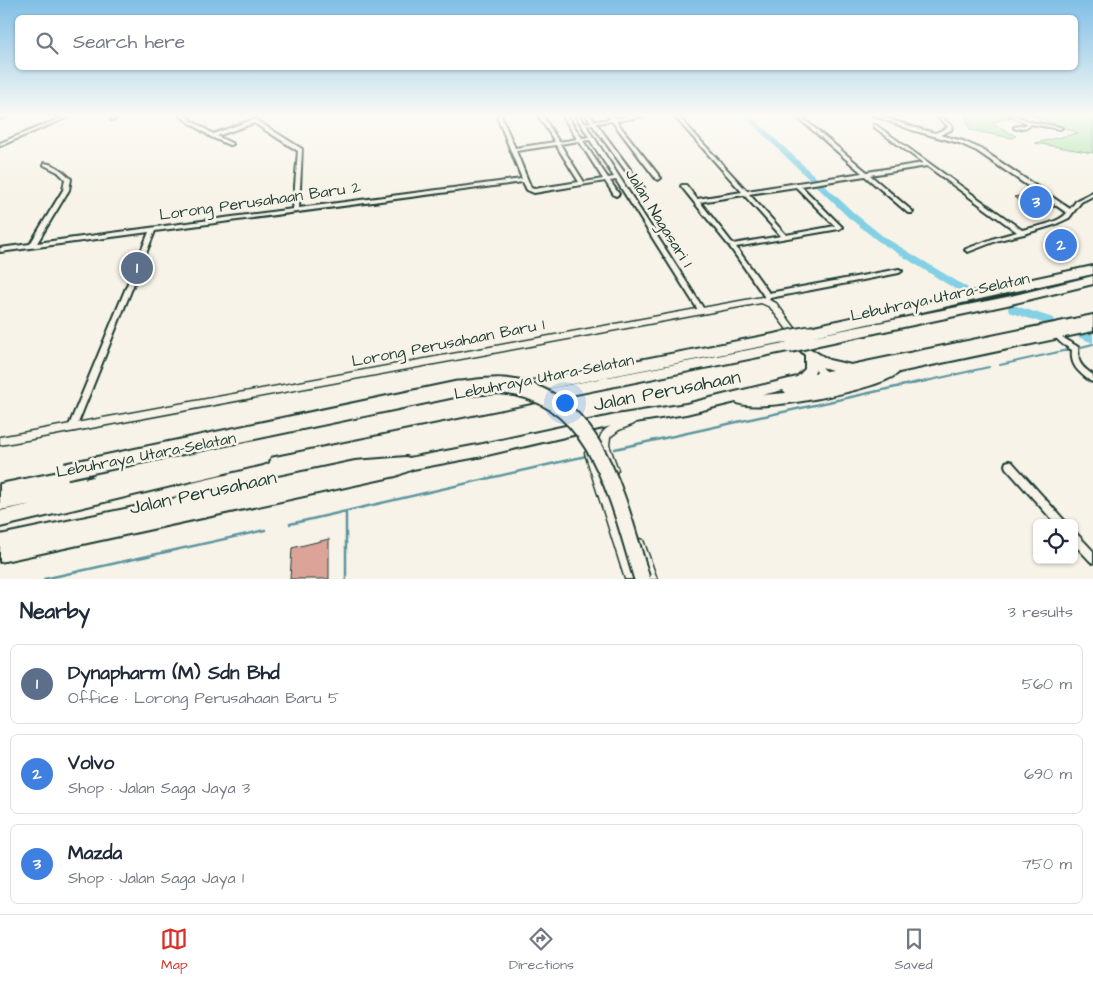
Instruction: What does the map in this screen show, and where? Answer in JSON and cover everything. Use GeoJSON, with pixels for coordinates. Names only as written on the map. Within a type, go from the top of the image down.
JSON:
{"type":"FeatureCollection","features":[{"type":"Feature","properties":{"kind":"highway","name":"Lebuhraya Utara–Selatan"},"geometry":{"type":"LineString","coordinates":[[810,345],[1093,270]]}},
{"type":"Feature","properties":{"kind":"highway","name":"Lebuhraya Utara–Selatan"},"geometry":{"type":"LineString","coordinates":[[0,491],[786,342],[810,345],[1093,280]]}},
{"type":"Feature","properties":{"kind":"highway","name":"Lebuhraya Utara–Selatan"},"geometry":{"type":"LineString","coordinates":[[0,503],[786,342]]}},
{"type":"Feature","properties":{"kind":"highway"},"geometry":{"type":"LineString","coordinates":[[28,486],[66,471],[457,389],[484,385],[510,386],[533,392],[553,401],[583,427],[600,456],[642,579]]}},
{"type":"Feature","properties":{"kind":"highway"},"geometry":{"type":"LineString","coordinates":[[0,519],[278,454],[297,449],[317,439]]}},
{"type":"Feature","properties":{"kind":"main road","name":"Jalan Perusahaan"},"geometry":{"type":"LineString","coordinates":[[754,392],[883,378],[896,368],[1060,334],[1090,322]]}},
{"type":"Feature","properties":{"kind":"main road","name":"Jalan Perusahaan"},"geometry":{"type":"LineString","coordinates":[[0,542],[280,489],[396,470],[412,464],[616,420],[637,418],[722,401],[800,381],[827,383],[856,369],[1090,322]]}},
{"type":"Feature","properties":{"kind":"main road"},"geometry":{"type":"LineString","coordinates":[[810,345],[828,365],[856,369]]}},
{"type":"Feature","properties":{"kind":"main road"},"geometry":{"type":"LineString","coordinates":[[800,381],[811,370],[813,363],[810,345]]}},
{"type":"Feature","properties":{"kind":"main road"},"geometry":{"type":"LineString","coordinates":[[722,401],[779,399],[827,383]]}},
{"type":"Feature","properties":{"kind":"main road","name":"Jalan Perusahaan"},"geometry":{"type":"LineString","coordinates":[[0,555],[280,489]]}},
{"type":"Feature","properties":{"kind":"street"},"geometry":{"type":"LineString","coordinates":[[227,142],[231,144]]}},
{"type":"Feature","properties":{"kind":"street"},"geometry":{"type":"LineString","coordinates":[[287,142],[300,150],[296,210]]}},
{"type":"Feature","properties":{"kind":"street"},"geometry":{"type":"LineString","coordinates":[[510,142],[525,180],[531,190],[534,191],[618,178]]}},
{"type":"Feature","properties":{"kind":"street"},"geometry":{"type":"LineString","coordinates":[[513,150],[565,142]]}},
{"type":"Feature","properties":{"kind":"street"},"geometry":{"type":"LineString","coordinates":[[581,142],[616,194]]}},
{"type":"Feature","properties":{"kind":"street","name":"Jalan Nagasari 1"},"geometry":{"type":"LineString","coordinates":[[595,142],[702,311]]}},
{"type":"Feature","properties":{"kind":"street"},"geometry":{"type":"LineString","coordinates":[[608,142],[641,188]]}},
{"type":"Feature","properties":{"kind":"street"},"geometry":{"type":"LineString","coordinates":[[631,142],[658,178]]}},
{"type":"Feature","properties":{"kind":"street"},"geometry":{"type":"LineString","coordinates":[[699,142],[785,237]]}},
{"type":"Feature","properties":{"kind":"street"},"geometry":{"type":"LineString","coordinates":[[828,142],[910,212]]}},
{"type":"Feature","properties":{"kind":"street"},"geometry":{"type":"LineString","coordinates":[[898,142],[1022,233]]}},
{"type":"Feature","properties":{"kind":"street"},"geometry":{"type":"LineString","coordinates":[[961,142],[979,150],[1070,212]]}},
{"type":"Feature","properties":{"kind":"street"},"geometry":{"type":"LineString","coordinates":[[557,143],[582,183]]}},
{"type":"Feature","properties":{"kind":"street"},"geometry":{"type":"LineString","coordinates":[[32,246],[66,190],[68,180],[60,171],[46,164]]}},
{"type":"Feature","properties":{"kind":"street"},"geometry":{"type":"LineString","coordinates":[[697,201],[927,164]]}},
{"type":"Feature","properties":{"kind":"street","name":"Lorong Perusahaan Baru 2"},"geometry":{"type":"LineString","coordinates":[[0,250],[525,180]]}},
{"type":"Feature","properties":{"kind":"street"},"geometry":{"type":"LineString","coordinates":[[732,246],[839,227],[796,185]]}},
{"type":"Feature","properties":{"kind":"street"},"geometry":{"type":"LineString","coordinates":[[684,186],[732,246],[767,298],[810,345],[827,383]]}},
{"type":"Feature","properties":{"kind":"street"},"geometry":{"type":"LineString","coordinates":[[968,250],[997,239],[1052,224],[1067,217],[1079,201],[1093,194]]}},
{"type":"Feature","properties":{"kind":"street"},"geometry":{"type":"LineString","coordinates":[[72,428],[153,230]]}},
{"type":"Feature","properties":{"kind":"street"},"geometry":{"type":"LineString","coordinates":[[767,298],[899,271]]}},
{"type":"Feature","properties":{"kind":"street","name":"Lorong Perusahaan Baru 1"},"geometry":{"type":"LineString","coordinates":[[0,441],[767,298]]}},
{"type":"Feature","properties":{"kind":"street"},"geometry":{"type":"LineString","coordinates":[[1060,334],[1058,336],[1060,339],[1076,349],[1074,357],[1076,364],[1093,379]]}},
{"type":"Feature","properties":{"kind":"street"},"geometry":{"type":"LineString","coordinates":[[637,418],[608,432],[604,438],[604,445],[651,579]]}},
{"type":"Feature","properties":{"kind":"street"},"geometry":{"type":"LineString","coordinates":[[552,434],[579,437],[586,445],[631,579]]}},
{"type":"Feature","properties":{"kind":"street"},"geometry":{"type":"LineString","coordinates":[[1009,465],[1057,519]]}},
{"type":"Feature","properties":{"kind":"street"},"geometry":{"type":"LineString","coordinates":[[1078,541],[1093,558]]}},
{"type":"Feature","properties":{"kind":"green space"},"geometry":{"type":"Polygon","coordinates":[[[1093,142],[1093,153],[1035,143],[1093,142]]]}},
{"type":"Feature","properties":{"kind":"building"},"geometry":{"type":"Polygon","coordinates":[[[1034,193],[1056,207],[1035,212],[1014,197],[1034,193]]]}},
{"type":"Feature","properties":{"kind":"building"},"geometry":{"type":"Polygon","coordinates":[[[329,539],[329,579],[290,579],[292,548],[329,539]]]}},
{"type":"Feature","properties":{"kind":"waterway"},"geometry":{"type":"LineString","coordinates":[[774,142],[851,215],[881,239],[964,290]]}},
{"type":"Feature","properties":{"kind":"waterway"},"geometry":{"type":"LineString","coordinates":[[1013,309],[1049,321]]}},
{"type":"Feature","properties":{"kind":"waterway"},"geometry":{"type":"LineString","coordinates":[[1082,334],[1093,339]]}},
{"type":"Feature","properties":{"kind":"waterway"},"geometry":{"type":"LineString","coordinates":[[1081,347],[1093,344]]}},
{"type":"Feature","properties":{"kind":"waterway"},"geometry":{"type":"LineString","coordinates":[[1000,365],[1072,349]]}},
{"type":"Feature","properties":{"kind":"waterway"},"geometry":{"type":"LineString","coordinates":[[913,384],[989,367]]}},
{"type":"Feature","properties":{"kind":"waterway"},"geometry":{"type":"LineString","coordinates":[[615,449],[919,382]]}},
{"type":"Feature","properties":{"kind":"waterway"},"geometry":{"type":"LineString","coordinates":[[290,524],[586,456]]}},
{"type":"Feature","properties":{"kind":"waterway"},"geometry":{"type":"LineString","coordinates":[[346,512],[346,579]]}},
{"type":"Feature","properties":{"kind":"waterway"},"geometry":{"type":"LineString","coordinates":[[44,579],[265,530]]}},
{"type":"Feature","properties":{"kind":"place","name":"Mazda"},"geometry":{"type":"Point","coordinates":[1036,202]}},
{"type":"Feature","properties":{"kind":"place","name":"Volvo"},"geometry":{"type":"Point","coordinates":[1061,245]}},
{"type":"Feature","properties":{"kind":"place","name":"Dynapharm (M) Sdn Bhd"},"geometry":{"type":"Point","coordinates":[137,268]}}]}
